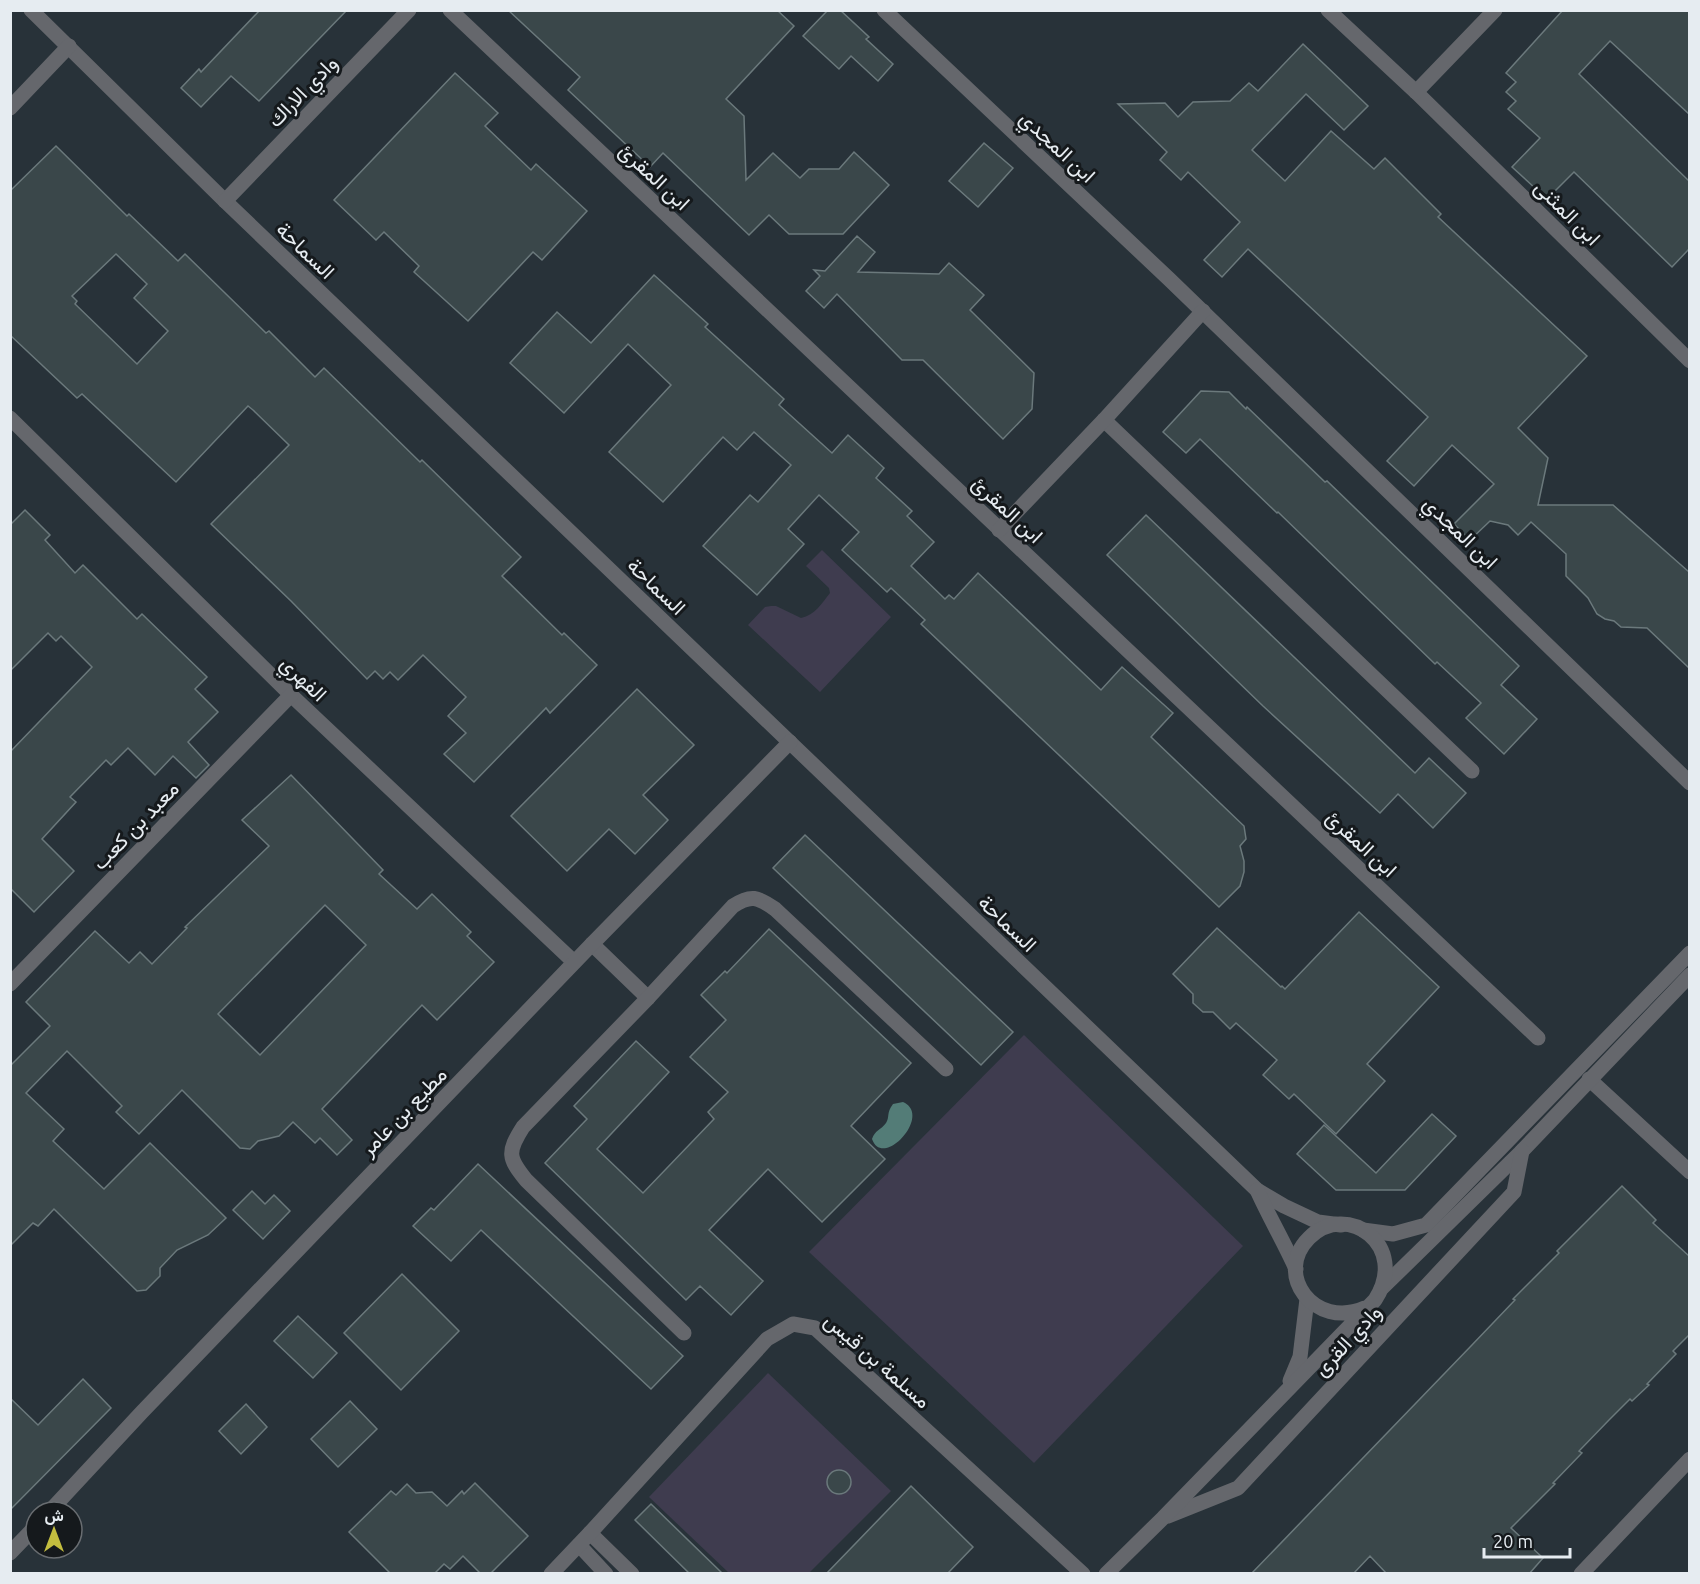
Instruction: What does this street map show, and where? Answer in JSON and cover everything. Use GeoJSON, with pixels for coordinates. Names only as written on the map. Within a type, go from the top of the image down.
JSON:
{"type":"FeatureCollection","features":[{"type":"Feature","properties":{"kind":"street","name":"السماحة"},"geometry":{"type":"LineString","coordinates":[[31,10],[225,201],[1257,1190],[1318,1222],[1341,1225]]}},
{"type":"Feature","properties":{"kind":"street","name":"وادي الاراك"},"geometry":{"type":"LineString","coordinates":[[225,201],[409,10]]}},
{"type":"Feature","properties":{"kind":"street","name":"ابن المقرئ"},"geometry":{"type":"LineString","coordinates":[[450,10],[1538,1038]]}},
{"type":"Feature","properties":{"kind":"street","name":"ابن المجدي"},"geometry":{"type":"LineString","coordinates":[[884,10],[1203,311],[1689,783]]}},
{"type":"Feature","properties":{"kind":"street","name":"ابن المثنى"},"geometry":{"type":"LineString","coordinates":[[1328,10],[1416,92],[1689,361]]}},
{"type":"Feature","properties":{"kind":"street"},"geometry":{"type":"LineString","coordinates":[[1416,92],[1495,10]]}},
{"type":"Feature","properties":{"kind":"street"},"geometry":{"type":"LineString","coordinates":[[10,108],[69,46]]}},
{"type":"Feature","properties":{"kind":"street"},"geometry":{"type":"LineString","coordinates":[[999,530],[1104,420],[1203,311]]}},
{"type":"Feature","properties":{"kind":"street"},"geometry":{"type":"LineString","coordinates":[[1104,420],[1472,771]]}},
{"type":"Feature","properties":{"kind":"street","name":"الفهري"},"geometry":{"type":"LineString","coordinates":[[14,428],[291,695],[574,962]]}},
{"type":"Feature","properties":{"kind":"street","name":"معبد بن كعب"},"geometry":{"type":"LineString","coordinates":[[10,984],[291,695]]}},
{"type":"Feature","properties":{"kind":"street","name":"مطيع بن عامر"},"geometry":{"type":"LineString","coordinates":[[60,1500],[574,962],[790,742]]}},
{"type":"Feature","properties":{"kind":"street"},"geometry":{"type":"LineString","coordinates":[[684,1333],[526,1180],[511,1157],[512,1144],[523,1127],[733,906],[743,899],[761,899],[775,909],[946,1069]]}},
{"type":"Feature","properties":{"kind":"street"},"geometry":{"type":"LineString","coordinates":[[592,944],[648,998]]}},
{"type":"Feature","properties":{"kind":"street"},"geometry":{"type":"LineString","coordinates":[[1363,1230],[1372,1237],[1384,1256],[1386,1267],[1382,1289],[1375,1300],[1365,1308],[1353,1313],[1328,1312],[1316,1307],[1301,1290],[1296,1269],[1302,1247],[1309,1238],[1330,1226],[1341,1225],[1394,1234],[1426,1225],[1689,952]]}},
{"type":"Feature","properties":{"kind":"street","name":"وادي القرى"},"geometry":{"type":"LineString","coordinates":[[1382,1289],[1522,1150],[1689,975]]}},
{"type":"Feature","properties":{"kind":"street"},"geometry":{"type":"LineString","coordinates":[[1589,1079],[1689,1172]]}},
{"type":"Feature","properties":{"kind":"street","name":"وادي القرى"},"geometry":{"type":"LineString","coordinates":[[1163,1518],[1238,1488],[1514,1192],[1522,1150]]}},
{"type":"Feature","properties":{"kind":"street","name":"السماحة"},"geometry":{"type":"LineString","coordinates":[[1257,1190],[1270,1219],[1285,1242],[1296,1269]]}},
{"type":"Feature","properties":{"kind":"street","name":"وادي القرى"},"geometry":{"type":"LineString","coordinates":[[1287,1389],[1300,1357],[1307,1299]]}},
{"type":"Feature","properties":{"kind":"street","name":"وادي القرى"},"geometry":{"type":"LineString","coordinates":[[1106,1574],[1365,1308]]}},
{"type":"Feature","properties":{"kind":"street","name":"مسلمة بن قيس"},"geometry":{"type":"LineString","coordinates":[[551,1574],[767,1339],[793,1324],[815,1328],[1083,1574]]}},
{"type":"Feature","properties":{"kind":"street"},"geometry":{"type":"LineString","coordinates":[[1581,1574],[1689,1459]]}},
{"type":"Feature","properties":{"kind":"street"},"geometry":{"type":"LineString","coordinates":[[590,1533],[632,1574]]}},
{"type":"Feature","properties":{"kind":"street"},"geometry":{"type":"LineString","coordinates":[[10,1553],[24,1538]]}},
{"type":"Feature","properties":{"kind":"street"},"geometry":{"type":"LineString","coordinates":[[579,1545],[606,1574]]}},
{"type":"Feature","properties":{"kind":"shaded area"},"geometry":{"type":"Polygon","coordinates":[[[822,550],[891,617],[820,692],[748,625],[765,607],[776,606],[801,618],[818,608],[830,593],[829,588],[806,566],[822,550]]]}},
{"type":"Feature","properties":{"kind":"shaded area"},"geometry":{"type":"Polygon","coordinates":[[[1024,1035],[1243,1246],[1034,1463],[809,1252],[1024,1035]]]}},
{"type":"Feature","properties":{"kind":"shaded area"},"geometry":{"type":"Polygon","coordinates":[[[903,1102],[911,1109],[912,1118],[909,1128],[895,1144],[886,1148],[878,1147],[872,1139],[873,1136],[886,1123],[893,1104],[903,1102]]]}},
{"type":"Feature","properties":{"kind":"shaded area"},"geometry":{"type":"Polygon","coordinates":[[[768,1373],[891,1491],[809,1573],[729,1573],[649,1497],[768,1373]]]}},
{"type":"Feature","properties":{"kind":"building"},"geometry":{"type":"Polygon","coordinates":[[[260,10],[347,10],[259,101],[231,76],[201,107],[181,88],[199,69],[201,72],[260,10]]]}},
{"type":"Feature","properties":{"kind":"building"},"geometry":{"type":"Polygon","coordinates":[[[508,10],[777,10],[794,26],[726,99],[744,116],[746,180],[773,153],[800,178],[809,169],[839,169],[854,152],[889,185],[843,234],[789,234],[769,215],[749,235],[663,153],[650,167],[568,90],[580,77],[508,10]]]}},
{"type":"Feature","properties":{"kind":"building"},"geometry":{"type":"Polygon","coordinates":[[[828,10],[840,10],[893,64],[878,81],[851,56],[839,69],[803,36],[828,10]]]}},
{"type":"Feature","properties":{"kind":"building"},"geometry":{"type":"Polygon","coordinates":[[[1563,10],[1689,10],[1689,114],[1610,41],[1579,74],[1689,181],[1689,249],[1672,267],[1574,172],[1547,199],[1512,167],[1540,138],[1508,109],[1516,101],[1506,92],[1516,82],[1506,73],[1563,10]]]}},
{"type":"Feature","properties":{"kind":"building"},"geometry":{"type":"Polygon","coordinates":[[[1303,44],[1368,106],[1344,130],[1306,94],[1252,150],[1285,181],[1331,131],[1374,169],[1385,158],[1441,214],[1438,217],[1587,356],[1518,428],[1548,458],[1538,505],[1613,505],[1689,572],[1689,668],[1647,628],[1621,627],[1614,621],[1597,614],[1588,598],[1566,576],[1566,554],[1531,522],[1518,535],[1508,525],[1490,521],[1470,540],[1454,524],[1494,484],[1452,445],[1414,486],[1387,461],[1428,417],[1248,249],[1222,277],[1204,260],[1240,222],[1188,172],[1181,180],[1160,160],[1167,152],[1118,104],[1165,103],[1178,117],[1193,102],[1230,101],[1249,83],[1258,91],[1303,44]]]}},
{"type":"Feature","properties":{"kind":"building"},"geometry":{"type":"Polygon","coordinates":[[[455,73],[498,113],[485,126],[531,170],[536,164],[587,211],[542,260],[533,252],[468,321],[414,272],[419,266],[384,232],[376,240],[334,200],[455,73]]]}},
{"type":"Feature","properties":{"kind":"building"},"geometry":{"type":"Polygon","coordinates":[[[984,143],[1013,168],[978,207],[949,181],[984,143]]]}},
{"type":"Feature","properties":{"kind":"building"},"geometry":{"type":"Polygon","coordinates":[[[56,146],[127,216],[129,214],[178,261],[185,254],[315,377],[324,368],[420,462],[422,460],[521,557],[502,576],[562,635],[564,633],[597,665],[550,713],[546,708],[474,782],[444,754],[466,733],[448,716],[466,697],[423,655],[398,680],[390,672],[383,679],[375,671],[367,679],[211,524],[289,445],[253,410],[248,406],[176,482],[82,394],[77,398],[10,335],[10,191],[56,146]],[[116,254],[72,296],[77,301],[75,304],[137,364],[168,331],[134,298],[147,284],[116,254]]]}},
{"type":"Feature","properties":{"kind":"building"},"geometry":{"type":"Polygon","coordinates":[[[857,236],[875,252],[858,272],[939,274],[949,263],[984,295],[970,310],[1034,373],[1032,409],[1003,439],[923,360],[902,360],[837,294],[824,308],[806,291],[820,276],[814,270],[825,271],[857,236]]]}},
{"type":"Feature","properties":{"kind":"building"},"geometry":{"type":"Polygon","coordinates":[[[654,275],[708,324],[705,327],[784,399],[779,405],[832,453],[848,435],[884,468],[876,478],[912,511],[907,516],[934,542],[911,566],[945,599],[949,595],[954,599],[978,573],[1101,690],[1122,667],[1173,713],[1151,737],[1244,826],[1246,839],[1240,846],[1244,872],[1240,886],[1219,907],[921,624],[925,620],[891,588],[887,592],[842,550],[859,532],[819,495],[788,529],[804,544],[757,595],[703,546],[750,495],[758,502],[791,465],[754,432],[737,450],[723,437],[663,502],[609,452],[671,385],[628,344],[564,413],[510,363],[557,312],[591,343],[654,275]]]}},
{"type":"Feature","properties":{"kind":"building"},"geometry":{"type":"Polygon","coordinates":[[[1201,391],[1229,392],[1246,409],[1247,407],[1519,666],[1501,685],[1537,719],[1504,754],[1466,718],[1481,703],[1437,662],[1435,664],[1200,439],[1186,453],[1163,432],[1201,391]]]}},
{"type":"Feature","properties":{"kind":"building"},"geometry":{"type":"Polygon","coordinates":[[[25,510],[50,535],[45,540],[75,573],[83,565],[137,619],[142,614],[207,677],[195,689],[218,712],[188,742],[209,765],[196,778],[173,756],[155,775],[128,748],[111,765],[106,760],[70,797],[76,802],[42,839],[74,871],[34,912],[10,888],[10,752],[92,667],[61,636],[56,641],[48,633],[10,671],[10,525],[25,510]]]}},
{"type":"Feature","properties":{"kind":"building"},"geometry":{"type":"Polygon","coordinates":[[[1146,515],[1415,773],[1429,758],[1466,793],[1433,828],[1398,794],[1380,813],[1263,706],[1107,555],[1146,515]]]}},
{"type":"Feature","properties":{"kind":"building"},"geometry":{"type":"Polygon","coordinates":[[[637,689],[694,745],[643,795],[668,820],[635,854],[609,829],[567,871],[511,816],[637,689]]]}},
{"type":"Feature","properties":{"kind":"building"},"geometry":{"type":"Polygon","coordinates":[[[291,775],[383,870],[379,874],[417,909],[432,894],[471,932],[467,936],[494,962],[437,1020],[422,1005],[322,1109],[352,1140],[337,1155],[320,1138],[315,1143],[293,1122],[279,1136],[258,1141],[250,1149],[240,1148],[182,1090],[139,1134],[116,1112],[122,1106],[67,1051],[26,1093],[64,1129],[53,1141],[104,1189],[150,1143],[226,1218],[208,1235],[177,1250],[160,1268],[160,1276],[146,1290],[137,1291],[54,1209],[38,1226],[33,1223],[10,1246],[10,1066],[50,1026],[26,1002],[95,931],[129,963],[140,952],[152,964],[187,928],[185,927],[269,846],[242,820],[291,775]],[[325,905],[218,1014],[260,1055],[366,945],[325,905]]]}},
{"type":"Feature","properties":{"kind":"building"},"geometry":{"type":"Polygon","coordinates":[[[805,835],[1013,1032],[981,1065],[773,868],[805,835]]]}},
{"type":"Feature","properties":{"kind":"building"},"geometry":{"type":"Polygon","coordinates":[[[1359,912],[1439,987],[1367,1064],[1385,1081],[1336,1134],[1294,1094],[1289,1099],[1263,1075],[1277,1060],[1236,1023],[1230,1029],[1213,1012],[1203,1012],[1193,1003],[1193,994],[1173,974],[1217,928],[1285,989],[1359,912]]]}},
{"type":"Feature","properties":{"kind":"building"},"geometry":{"type":"Polygon","coordinates":[[[769,929],[911,1063],[851,1126],[885,1159],[822,1222],[768,1169],[709,1230],[763,1281],[731,1315],[700,1286],[686,1300],[545,1163],[587,1119],[574,1106],[636,1041],[669,1072],[597,1149],[643,1193],[714,1119],[708,1112],[728,1092],[690,1057],[726,1020],[701,995],[725,971],[727,973],[769,929]]]}},
{"type":"Feature","properties":{"kind":"building"},"geometry":{"type":"Polygon","coordinates":[[[1432,1114],[1456,1136],[1405,1190],[1336,1190],[1297,1154],[1324,1125],[1376,1173],[1432,1114]]]}},
{"type":"Feature","properties":{"kind":"building"},"geometry":{"type":"Polygon","coordinates":[[[478,1164],[683,1356],[651,1389],[481,1230],[451,1261],[413,1226],[431,1208],[434,1210],[478,1164]]]}},
{"type":"Feature","properties":{"kind":"building"},"geometry":{"type":"Polygon","coordinates":[[[1622,1186],[1656,1220],[1653,1223],[1689,1256],[1689,1335],[1673,1351],[1676,1354],[1647,1384],[1649,1385],[1632,1401],[1630,1399],[1579,1451],[1582,1453],[1553,1483],[1555,1484],[1511,1528],[1543,1558],[1529,1574],[1387,1574],[1370,1556],[1353,1574],[1251,1574],[1515,1300],[1513,1299],[1559,1253],[1557,1251],[1622,1186]]]}},
{"type":"Feature","properties":{"kind":"building"},"geometry":{"type":"Polygon","coordinates":[[[252,1191],[265,1204],[274,1195],[290,1211],[263,1239],[233,1210],[252,1191]]]}},
{"type":"Feature","properties":{"kind":"building"},"geometry":{"type":"Polygon","coordinates":[[[402,1274],[459,1331],[401,1390],[344,1333],[402,1274]]]}},
{"type":"Feature","properties":{"kind":"building"},"geometry":{"type":"Polygon","coordinates":[[[298,1316],[337,1353],[313,1378],[274,1341],[298,1316]]]}},
{"type":"Feature","properties":{"kind":"building"},"geometry":{"type":"Polygon","coordinates":[[[83,1379],[111,1408],[10,1510],[10,1398],[38,1425],[83,1379]]]}},
{"type":"Feature","properties":{"kind":"building"},"geometry":{"type":"Polygon","coordinates":[[[350,1401],[377,1429],[338,1467],[311,1439],[350,1401]]]}},
{"type":"Feature","properties":{"kind":"building"},"geometry":{"type":"Polygon","coordinates":[[[246,1404],[267,1427],[241,1454],[219,1431],[246,1404]]]}},
{"type":"Feature","properties":{"kind":"building"},"geometry":{"type":"Polygon","coordinates":[[[839,1470],[844,1471],[850,1477],[850,1487],[844,1493],[839,1494],[834,1493],[828,1487],[827,1482],[828,1477],[834,1471],[839,1470]]]}},
{"type":"Feature","properties":{"kind":"building"},"geometry":{"type":"Polygon","coordinates":[[[475,1483],[528,1536],[490,1574],[481,1574],[463,1556],[450,1569],[444,1564],[434,1574],[391,1574],[349,1532],[391,1491],[396,1495],[407,1484],[416,1493],[432,1492],[447,1506],[462,1491],[464,1494],[475,1483]]]}},
{"type":"Feature","properties":{"kind":"building"},"geometry":{"type":"Polygon","coordinates":[[[911,1486],[973,1547],[947,1574],[826,1574],[911,1486]]]}},
{"type":"Feature","properties":{"kind":"building"},"geometry":{"type":"Polygon","coordinates":[[[651,1504],[723,1574],[690,1574],[635,1520],[651,1504]]]}}]}
